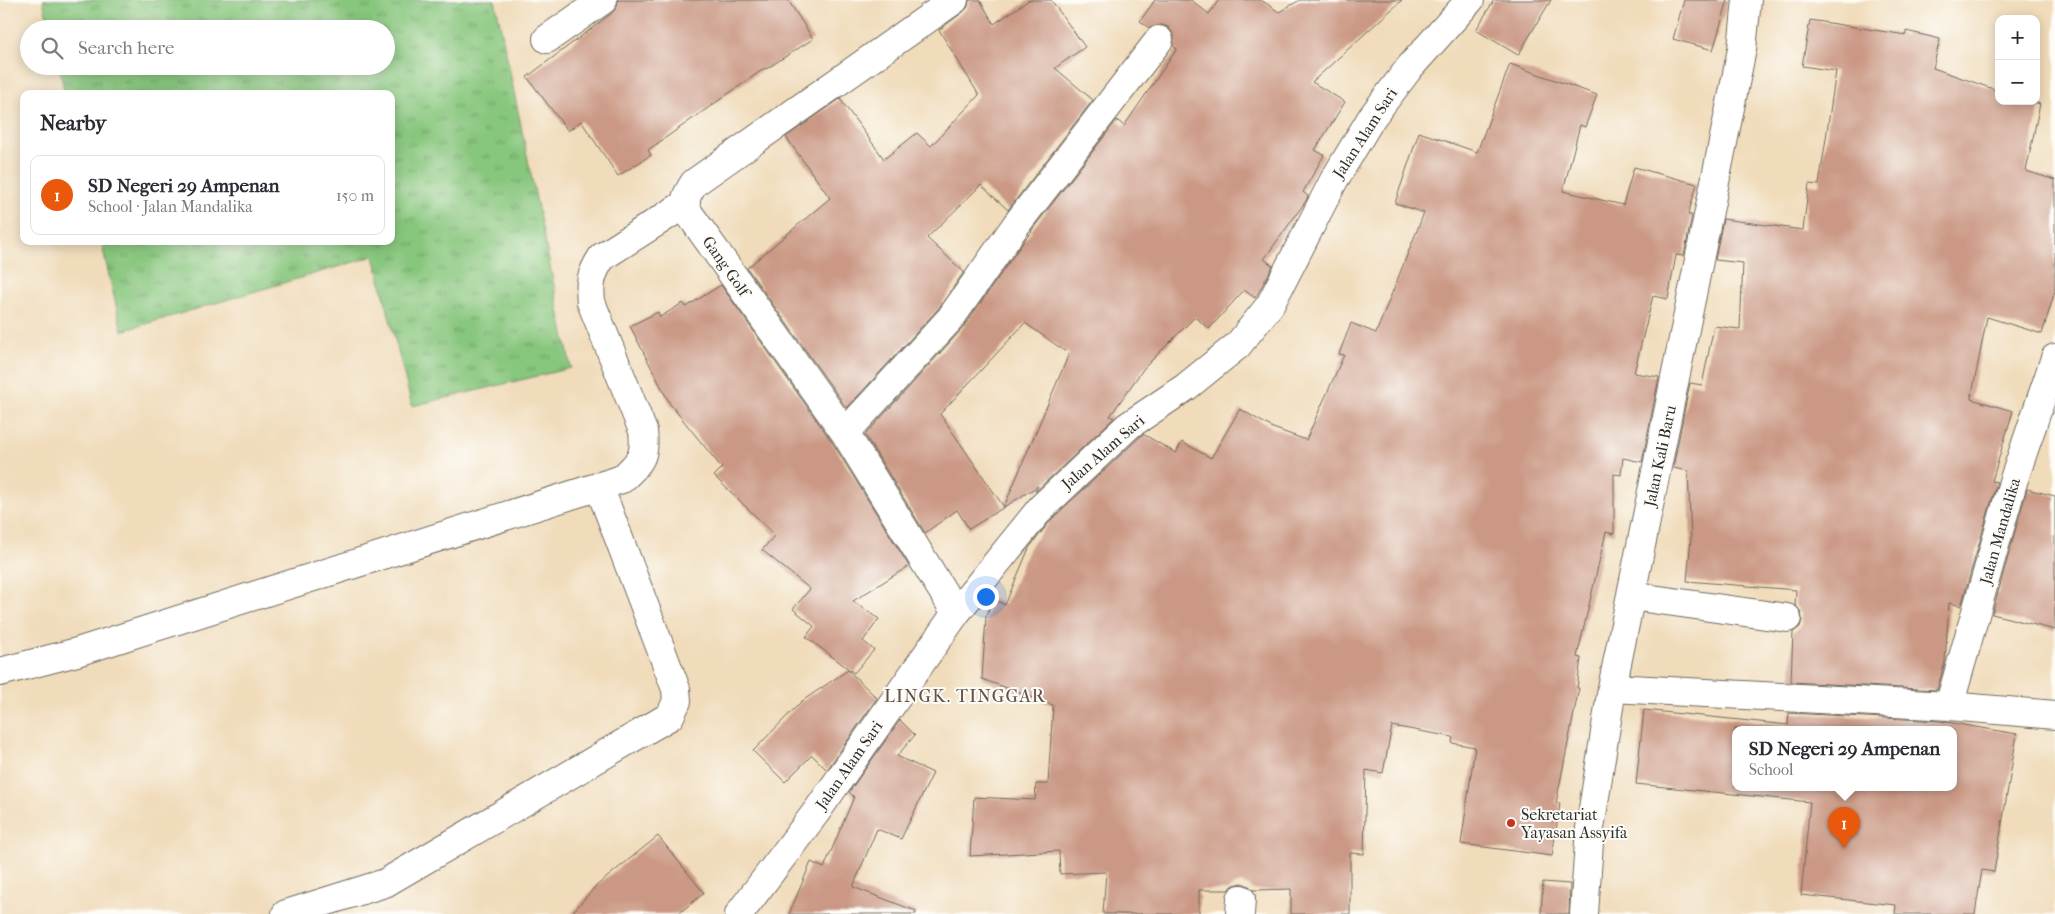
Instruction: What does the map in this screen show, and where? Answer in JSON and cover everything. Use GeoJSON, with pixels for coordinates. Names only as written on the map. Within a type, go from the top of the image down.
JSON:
{"type":"FeatureCollection","features":[{"type":"Feature","properties":{"kind":"street"},"geometry":{"type":"LineString","coordinates":[[547,39],[603,0]]}},
{"type":"Feature","properties":{"kind":"street"},"geometry":{"type":"LineString","coordinates":[[0,672],[76,652],[622,479],[640,462],[645,447],[643,431],[591,302],[590,285],[595,268],[602,257],[684,204],[686,195],[694,183],[954,0]]}},
{"type":"Feature","properties":{"kind":"street","name":"Jalan Alam Sari"},"geometry":{"type":"LineString","coordinates":[[739,914],[817,811],[956,613],[1041,508],[1128,426],[1186,387],[1238,345],[1270,305],[1334,180],[1372,117],[1410,67],[1470,0]]}},
{"type":"Feature","properties":{"kind":"street","name":"Jalan Kali Baru"},"geometry":{"type":"LineString","coordinates":[[1584,914],[1590,828],[1612,688],[1742,49],[1747,0]]}},
{"type":"Feature","properties":{"kind":"street"},"geometry":{"type":"LineString","coordinates":[[845,433],[950,319],[1016,225],[1159,40]]}},
{"type":"Feature","properties":{"kind":"street","name":"Gang Golf"},"geometry":{"type":"LineString","coordinates":[[684,204],[845,433],[956,613]]}},
{"type":"Feature","properties":{"kind":"street","name":"Jalan Mandalika"},"geometry":{"type":"LineString","coordinates":[[1949,706],[2013,482],[2055,358]]}},
{"type":"Feature","properties":{"kind":"street"},"geometry":{"type":"LineString","coordinates":[[286,914],[385,883],[670,716],[677,701],[676,689],[599,486]]}},
{"type":"Feature","properties":{"kind":"street"},"geometry":{"type":"LineString","coordinates":[[1631,596],[1787,618]]}},
{"type":"Feature","properties":{"kind":"street"},"geometry":{"type":"LineString","coordinates":[[1612,688],[1949,706],[2055,715]]}},
{"type":"Feature","properties":{"kind":"green space"},"geometry":{"type":"Polygon","coordinates":[[[43,0],[495,0],[571,368],[412,406],[374,256],[122,331],[102,245],[395,245],[395,90],[64,90],[61,75],[395,75],[395,20],[48,20],[43,0]]]}},
{"type":"Feature","properties":{"kind":"building"},"geometry":{"type":"Polygon","coordinates":[[[618,0],[788,0],[813,39],[765,68],[648,150],[651,155],[618,176],[581,121],[568,131],[527,77],[612,13],[617,7],[618,0]]]}},
{"type":"Feature","properties":{"kind":"building"},"geometry":{"type":"Polygon","coordinates":[[[969,0],[980,0],[994,24],[1029,0],[1051,0],[1085,47],[1055,68],[1093,100],[1008,210],[981,185],[927,238],[964,272],[938,309],[847,408],[747,268],[830,198],[786,137],[840,99],[884,159],[917,133],[931,146],[979,95],[939,30],[968,7],[969,0]]]}},
{"type":"Feature","properties":{"kind":"building"},"geometry":{"type":"Polygon","coordinates":[[[1155,0],[1191,0],[1209,14],[1219,0],[1261,0],[1279,12],[1300,0],[1402,0],[1312,82],[1345,102],[1315,150],[1324,155],[1303,192],[1308,196],[1306,201],[1264,259],[1273,266],[1255,298],[1244,290],[1209,329],[1195,317],[1144,368],[1110,416],[1114,418],[1035,492],[1038,486],[969,529],[957,510],[925,533],[865,435],[962,329],[1031,231],[1117,120],[1124,126],[1177,49],[1173,46],[1174,35],[1168,27],[1161,25],[1149,28],[1140,21],[1155,0]],[[1025,323],[940,414],[1004,507],[1069,354],[1025,323]]]}},
{"type":"Feature","properties":{"kind":"building"},"geometry":{"type":"Polygon","coordinates":[[[1494,0],[1551,0],[1518,55],[1476,30],[1494,0]]]}},
{"type":"Feature","properties":{"kind":"building"},"geometry":{"type":"Polygon","coordinates":[[[1684,0],[1728,0],[1713,50],[1673,39],[1684,0]]]}},
{"type":"Feature","properties":{"kind":"building"},"geometry":{"type":"Polygon","coordinates":[[[1810,20],[1906,35],[1906,31],[1940,39],[1933,68],[1995,90],[1995,105],[2040,105],[2026,171],[2055,180],[2055,291],[2042,334],[1987,317],[1971,399],[2013,411],[1992,481],[1997,482],[1961,606],[1949,603],[1945,662],[1937,690],[1791,682],[1793,632],[1800,627],[1802,620],[1801,612],[1795,605],[1796,590],[1687,581],[1691,538],[1688,471],[1673,468],[1690,383],[1702,385],[1714,326],[1740,329],[1743,263],[1715,260],[1723,219],[1803,230],[1809,184],[1819,185],[1836,71],[1802,66],[1810,20]]]}},
{"type":"Feature","properties":{"kind":"building"},"geometry":{"type":"Polygon","coordinates":[[[1510,64],[1597,95],[1585,127],[1580,125],[1563,191],[1623,205],[1634,167],[1697,184],[1688,215],[1692,215],[1684,256],[1676,255],[1668,299],[1653,296],[1634,373],[1659,377],[1642,462],[1623,458],[1621,475],[1614,474],[1614,534],[1606,532],[1577,657],[1581,658],[1577,688],[1579,688],[1556,803],[1560,803],[1552,856],[1461,844],[1475,747],[1452,743],[1453,737],[1392,726],[1383,773],[1366,770],[1364,854],[1350,853],[1350,914],[1291,914],[1291,889],[1253,890],[1242,883],[1234,885],[1228,890],[1199,890],[1199,914],[1103,914],[1106,872],[1060,874],[1059,851],[970,856],[974,797],[1035,800],[1036,784],[1048,784],[1053,705],[982,679],[986,617],[993,599],[1005,605],[1029,548],[1052,519],[1143,434],[1176,453],[1182,442],[1211,458],[1240,409],[1273,428],[1306,440],[1344,355],[1339,354],[1351,323],[1376,333],[1424,213],[1395,203],[1419,132],[1477,152],[1510,64]]]}},
{"type":"Feature","properties":{"kind":"building"},"geometry":{"type":"Polygon","coordinates":[[[721,285],[832,442],[909,566],[853,601],[879,619],[863,641],[874,650],[854,673],[806,637],[814,626],[793,609],[810,589],[762,550],[775,535],[714,476],[722,468],[670,404],[630,326],[658,312],[660,317],[683,303],[686,307],[721,285]]]}},
{"type":"Feature","properties":{"kind":"building"},"geometry":{"type":"Polygon","coordinates":[[[2027,489],[2055,496],[2055,630],[1992,614],[2027,489]]]}},
{"type":"Feature","properties":{"kind":"building"},"geometry":{"type":"Polygon","coordinates":[[[848,670],[877,698],[827,770],[812,755],[785,782],[753,751],[802,701],[848,670]]]}},
{"type":"Feature","properties":{"kind":"building"},"geometry":{"type":"Polygon","coordinates":[[[1644,710],[1788,725],[1789,713],[1941,721],[2017,734],[1994,872],[1982,870],[1975,914],[1895,914],[1896,905],[1801,895],[1810,802],[1636,784],[1644,710]]]}},
{"type":"Feature","properties":{"kind":"building"},"geometry":{"type":"Polygon","coordinates":[[[900,720],[915,735],[897,756],[933,773],[901,839],[877,829],[853,887],[916,911],[916,914],[789,914],[811,862],[824,868],[854,797],[849,792],[900,720]]]}},
{"type":"Feature","properties":{"kind":"building"},"geometry":{"type":"Polygon","coordinates":[[[658,836],[704,893],[678,914],[571,914],[595,887],[658,836]]]}},
{"type":"Feature","properties":{"kind":"building"},"geometry":{"type":"Polygon","coordinates":[[[1543,882],[1570,884],[1569,914],[1541,914],[1543,882]]]}},
{"type":"Feature","properties":{"kind":"place","name":"Sekretariat Yayasan Assyifa"},"geometry":{"type":"Point","coordinates":[1511,823]}},
{"type":"Feature","properties":{"kind":"place","name":"SD Negeri 29 Ampenan"},"geometry":{"type":"Point","coordinates":[1844,848]}},
{"type":"Feature","properties":{"kind":"district","name":"LINGK. TINGGAR"},"geometry":{"type":"Point","coordinates":[965,696]}}]}
